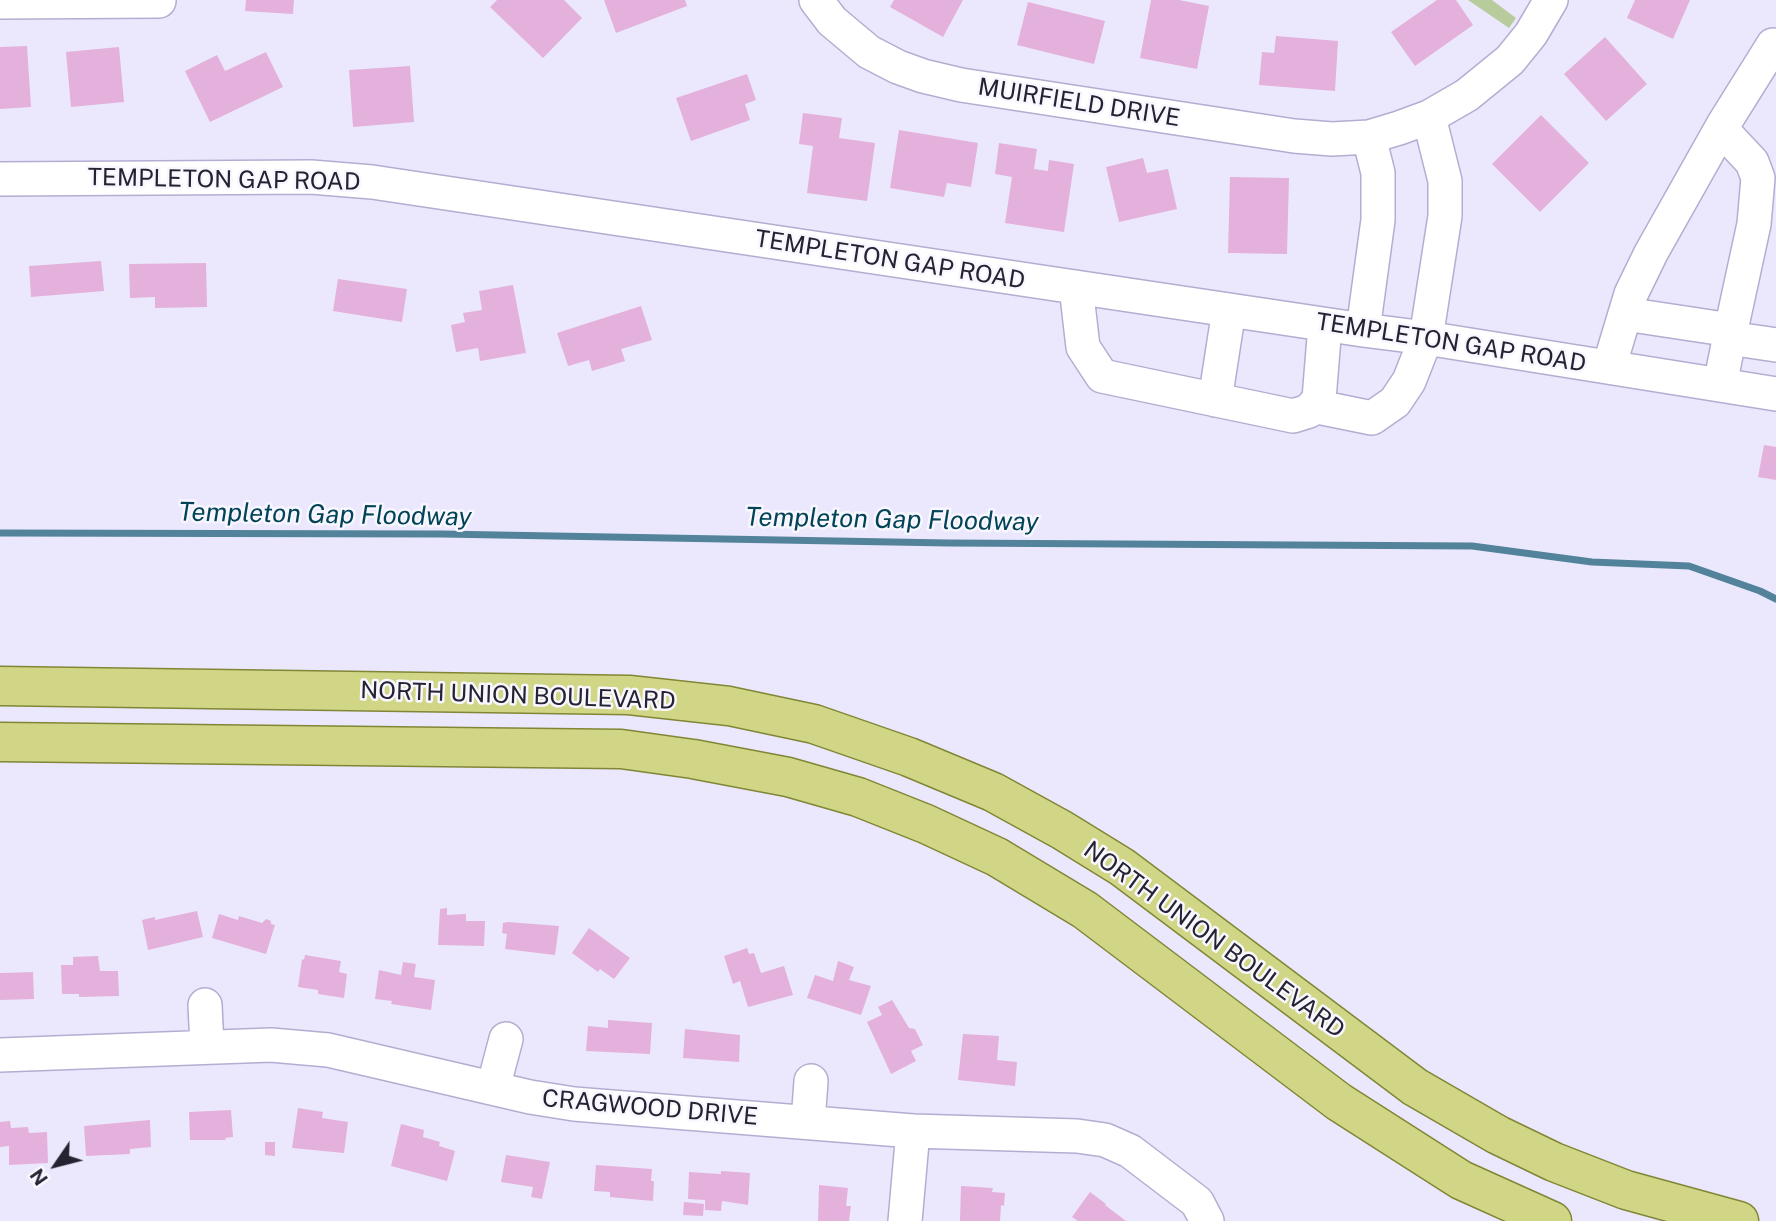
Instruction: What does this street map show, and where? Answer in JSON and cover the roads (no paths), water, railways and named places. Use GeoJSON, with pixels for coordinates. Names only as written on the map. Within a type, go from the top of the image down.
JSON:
{"type":"FeatureCollection","features":[{"type":"Feature","properties":{"kind":"main road","name":"NORTH UNION BOULEVARD"},"geometry":{"type":"LineString","coordinates":[[0,686],[629,695],[729,706],[814,724],[909,757],[993,792],[1062,830],[1122,867],[1415,1087],[1498,1135],[1554,1162],[1626,1190],[1739,1221]]}},
{"type":"Feature","properties":{"kind":"main road","name":"NORTH UNION BOULEVARD"},"geometry":{"type":"LineString","coordinates":[[0,741],[621,749],[694,759],[788,777],[858,797],[926,824],[997,857],[1085,910],[1359,1116],[1461,1180],[1552,1221]]}},
{"type":"Feature","properties":{"kind":"street","name":"MUIRFIELD DRIVE"},"geometry":{"type":"LineString","coordinates":[[816,0],[832,21],[869,52],[898,67],[961,85],[1294,136],[1332,139],[1369,137],[1429,117],[1466,95],[1510,60],[1531,34],[1552,0]]}},
{"type":"Feature","properties":{"kind":"street"},"geometry":{"type":"LineString","coordinates":[[0,2],[159,1]]}},
{"type":"Feature","properties":{"kind":"street"},"geometry":{"type":"LineString","coordinates":[[1609,367],[1631,294],[1651,253],[1773,45]]}},
{"type":"Feature","properties":{"kind":"street"},"geometry":{"type":"LineString","coordinates":[[1313,406],[1372,418],[1395,402],[1409,381],[1426,338],[1445,216],[1445,181],[1429,117]]}},
{"type":"Feature","properties":{"kind":"street"},"geometry":{"type":"LineString","coordinates":[[1720,385],[1754,224],[1758,178],[1752,162],[1721,130]]}},
{"type":"Feature","properties":{"kind":"street"},"geometry":{"type":"LineString","coordinates":[[1363,330],[1378,220],[1378,173],[1369,137]]}},
{"type":"Feature","properties":{"kind":"street","name":"TEMPLETON GAP ROAD"},"geometry":{"type":"LineString","coordinates":[[0,178],[311,177],[372,182],[1426,338],[1776,394]]}},
{"type":"Feature","properties":{"kind":"street"},"geometry":{"type":"LineString","coordinates":[[1076,287],[1083,347],[1101,376],[1293,416],[1309,411],[1318,398],[1325,325]]}},
{"type":"Feature","properties":{"kind":"street"},"geometry":{"type":"LineString","coordinates":[[1215,400],[1229,310]]}},
{"type":"Feature","properties":{"kind":"street"},"geometry":{"type":"LineString","coordinates":[[1625,314],[1776,345]]}},
{"type":"Feature","properties":{"kind":"street"},"geometry":{"type":"LineString","coordinates":[[205,1005],[207,1046]]}},
{"type":"Feature","properties":{"kind":"street"},"geometry":{"type":"LineString","coordinates":[[493,1088],[506,1039]]}},
{"type":"Feature","properties":{"kind":"street","name":"CRAGWOOD DRIVE"},"geometry":{"type":"LineString","coordinates":[[0,1055],[271,1045],[328,1050],[530,1097],[574,1104],[913,1130],[1077,1136],[1105,1140],[1130,1151],[1197,1202],[1207,1221]]}},
{"type":"Feature","properties":{"kind":"street"},"geometry":{"type":"LineString","coordinates":[[808,1122],[811,1081]]}},
{"type":"Feature","properties":{"kind":"street"},"geometry":{"type":"LineString","coordinates":[[905,1221],[913,1130]]}},
{"type":"Feature","properties":{"kind":"waterway","name":"Templeton Gap Floodway"},"geometry":{"type":"LineString","coordinates":[[0,533],[442,534],[948,543],[1472,546],[1592,562],[1689,566],[1776,599]]}}]}
